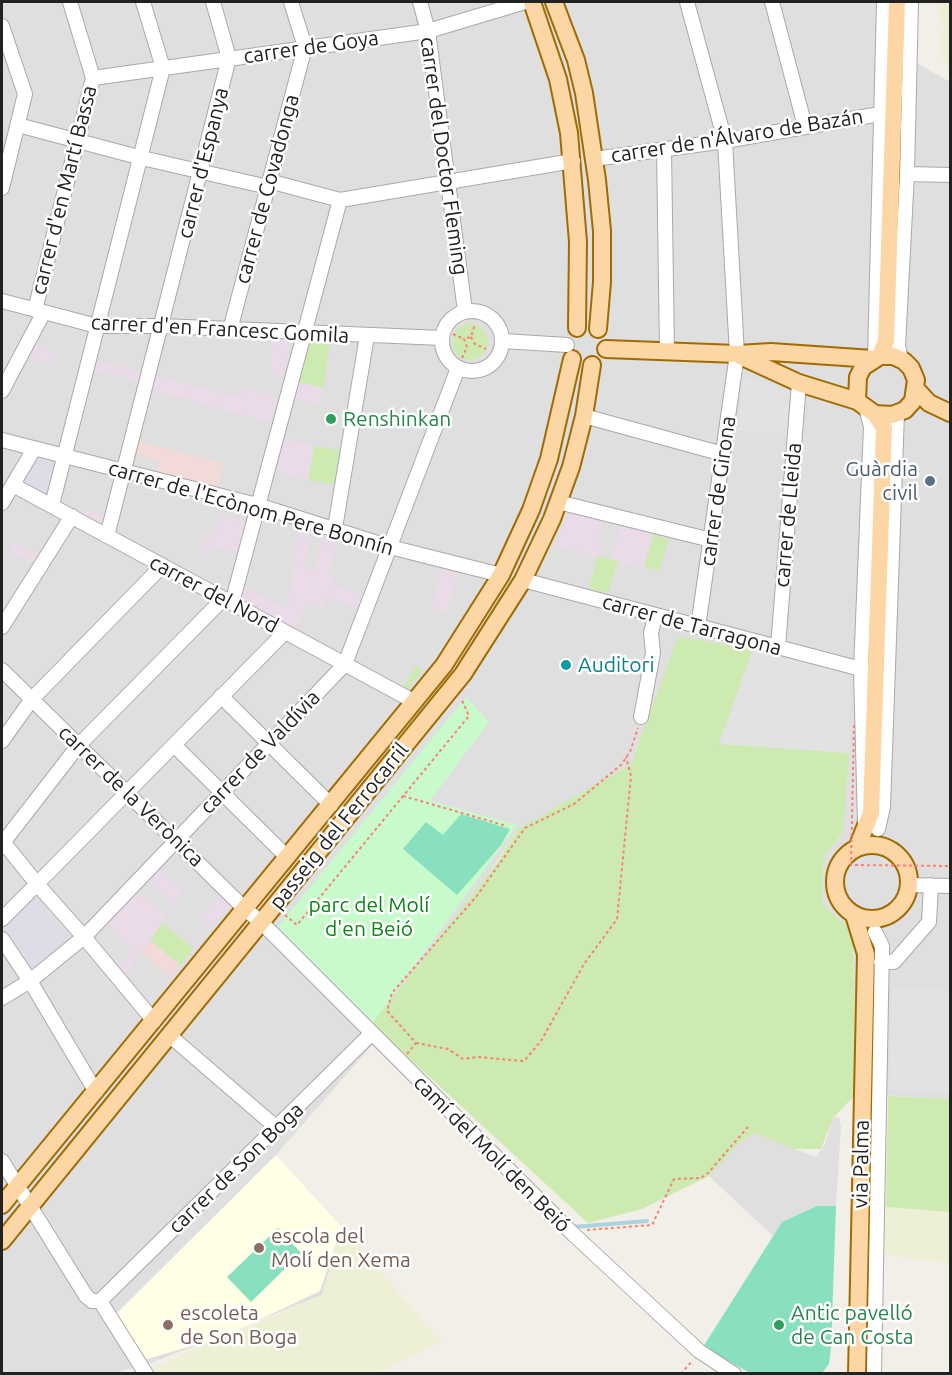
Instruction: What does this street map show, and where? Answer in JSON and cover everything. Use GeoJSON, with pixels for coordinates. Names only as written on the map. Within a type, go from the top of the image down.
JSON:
{"type":"FeatureCollection","features":[{"type":"Feature","properties":{"kind":"main road"},"geometry":{"type":"LineString","coordinates":[[532,2],[558,79],[573,161],[578,242],[577,328]]}},
{"type":"Feature","properties":{"kind":"main road"},"geometry":{"type":"LineString","coordinates":[[554,2],[576,60],[587,108],[594,159],[602,231],[602,282],[598,329]]}},
{"type":"Feature","properties":{"kind":"main road"},"geometry":{"type":"LineString","coordinates":[[885,355],[897,2]]}},
{"type":"Feature","properties":{"kind":"main road"},"geometry":{"type":"LineString","coordinates":[[591,326],[598,329],[603,335],[606,350],[601,359],[592,365],[584,365],[569,352],[572,332],[577,328],[591,326]]}},
{"type":"Feature","properties":{"kind":"main road"},"geometry":{"type":"LineString","coordinates":[[606,350],[885,355],[911,368],[916,389],[913,401],[883,413]]}},
{"type":"Feature","properties":{"kind":"main road","name":"passeig del Ferrocarril"},"geometry":{"type":"LineString","coordinates":[[2,1205],[444,665],[501,575],[531,510],[549,459],[569,352]]}},
{"type":"Feature","properties":{"kind":"main road"},"geometry":{"type":"LineString","coordinates":[[766,370],[764,360],[771,352]]}},
{"type":"Feature","properties":{"kind":"main road"},"geometry":{"type":"LineString","coordinates":[[737,354],[766,370],[883,413],[929,403]]}},
{"type":"Feature","properties":{"kind":"main road"},"geometry":{"type":"LineString","coordinates":[[883,847],[872,823],[883,413],[858,377],[863,367],[885,355]]}},
{"type":"Feature","properties":{"kind":"main road","name":"passeig del Ferrocarril"},"geometry":{"type":"LineString","coordinates":[[2,1241],[455,684],[523,580],[558,502],[571,467],[584,416],[592,365]]}},
{"type":"Feature","properties":{"kind":"main road"},"geometry":{"type":"LineString","coordinates":[[916,389],[929,403],[951,414]]}},
{"type":"Feature","properties":{"kind":"main road"},"geometry":{"type":"LineString","coordinates":[[872,823],[857,848],[842,860],[836,871],[835,884],[838,898],[854,915],[877,925]]}},
{"type":"Feature","properties":{"kind":"main road"},"geometry":{"type":"LineString","coordinates":[[857,848],[870,845],[894,852],[904,864],[909,885],[905,899],[898,909],[877,925],[866,954]]}},
{"type":"Feature","properties":{"kind":"main road"},"geometry":{"type":"LineString","coordinates":[[854,915],[866,954]]}},
{"type":"Feature","properties":{"kind":"main road","name":"via Palma"},"geometry":{"type":"LineString","coordinates":[[857,1374],[866,954]]}},
{"type":"Feature","properties":{"kind":"street","name":"carrer d'en Martí Bassa"},"geometry":{"type":"LineString","coordinates":[[2,391],[39,311],[93,78],[70,2]]}},
{"type":"Feature","properties":{"kind":"street"},"geometry":{"type":"LineString","coordinates":[[52,505],[142,158],[162,68],[142,2]]}},
{"type":"Feature","properties":{"kind":"street","name":"carrer d'Espanya"},"geometry":{"type":"LineString","coordinates":[[108,536],[229,58],[213,2]]}},
{"type":"Feature","properties":{"kind":"street"},"geometry":{"type":"LineString","coordinates":[[291,2],[305,47]]}},
{"type":"Feature","properties":{"kind":"street","name":"carrer del Doctor Fleming"},"geometry":{"type":"LineString","coordinates":[[420,2],[428,31],[465,311]]}},
{"type":"Feature","properties":{"kind":"street","name":"carrer de Goya"},"geometry":{"type":"LineString","coordinates":[[93,78],[428,31],[525,2]]}},
{"type":"Feature","properties":{"kind":"street","name":"carrer de Girona"},"geometry":{"type":"LineString","coordinates":[[687,2],[725,141],[737,354],[698,627]]}},
{"type":"Feature","properties":{"kind":"street"},"geometry":{"type":"LineString","coordinates":[[772,2],[805,126]]}},
{"type":"Feature","properties":{"kind":"street"},"geometry":{"type":"LineString","coordinates":[[884,2],[880,114],[885,355]]}},
{"type":"Feature","properties":{"kind":"street"},"geometry":{"type":"LineString","coordinates":[[885,355],[898,346],[907,174],[911,2]]}},
{"type":"Feature","properties":{"kind":"street"},"geometry":{"type":"LineString","coordinates":[[2,26],[24,94],[2,188]]}},
{"type":"Feature","properties":{"kind":"street","name":"carrer de Covadonga"},"geometry":{"type":"LineString","coordinates":[[230,330],[305,47]]}},
{"type":"Feature","properties":{"kind":"street","name":"carrer de n'Álvaro de Bazán"},"geometry":{"type":"LineString","coordinates":[[594,159],[725,141],[880,114]]}},
{"type":"Feature","properties":{"kind":"street"},"geometry":{"type":"LineString","coordinates":[[18,125],[201,172],[269,184],[340,201],[573,161]]}},
{"type":"Feature","properties":{"kind":"street"},"geometry":{"type":"LineString","coordinates":[[664,149],[667,352]]}},
{"type":"Feature","properties":{"kind":"street"},"geometry":{"type":"LineString","coordinates":[[907,174],[951,175]]}},
{"type":"Feature","properties":{"kind":"street"},"geometry":{"type":"LineString","coordinates":[[153,1021],[3,844],[78,746],[227,601],[256,505],[340,201]]}},
{"type":"Feature","properties":{"kind":"street","name":"carrer d'en Francesc Gomila"},"geometry":{"type":"LineString","coordinates":[[2,301],[97,326],[304,331],[366,336],[448,336]]}},
{"type":"Feature","properties":{"kind":"street"},"geometry":{"type":"LineString","coordinates":[[474,310],[491,317],[502,332],[503,341],[496,360],[488,367],[478,371],[446,356],[449,321],[465,311],[474,310]]}},
{"type":"Feature","properties":{"kind":"street"},"geometry":{"type":"LineString","coordinates":[[335,528],[366,336]]}},
{"type":"Feature","properties":{"kind":"street"},"geometry":{"type":"LineString","coordinates":[[503,341],[569,352]]}},
{"type":"Feature","properties":{"kind":"street"},"geometry":{"type":"LineString","coordinates":[[345,664],[460,363]]}},
{"type":"Feature","properties":{"kind":"street","name":"carrer de Lleida"},"geometry":{"type":"LineString","coordinates":[[778,647],[799,383]]}},
{"type":"Feature","properties":{"kind":"street"},"geometry":{"type":"LineString","coordinates":[[872,823],[863,808],[861,669],[871,427],[883,413]]}},
{"type":"Feature","properties":{"kind":"street"},"geometry":{"type":"LineString","coordinates":[[584,416],[723,454]]}},
{"type":"Feature","properties":{"kind":"street","name":"carrer de l'Ecònom Pere Bonnín"},"geometry":{"type":"LineString","coordinates":[[2,440],[256,505],[390,547],[501,575]]}},
{"type":"Feature","properties":{"kind":"street"},"geometry":{"type":"LineString","coordinates":[[2,503],[34,449]]}},
{"type":"Feature","properties":{"kind":"street","name":"carrer del Nord"},"geometry":{"type":"LineString","coordinates":[[13,485],[415,702]]}},
{"type":"Feature","properties":{"kind":"street"},"geometry":{"type":"LineString","coordinates":[[558,502],[711,540]]}},
{"type":"Feature","properties":{"kind":"street"},"geometry":{"type":"LineString","coordinates":[[2,627],[72,516]]}},
{"type":"Feature","properties":{"kind":"street"},"geometry":{"type":"LineString","coordinates":[[2,741],[32,699],[162,566]]}},
{"type":"Feature","properties":{"kind":"street","name":"carrer de Tarragona"},"geometry":{"type":"LineString","coordinates":[[523,580],[861,669]]}},
{"type":"Feature","properties":{"kind":"street"},"geometry":{"type":"LineString","coordinates":[[641,717],[653,653],[651,633],[655,616]]}},
{"type":"Feature","properties":{"kind":"street"},"geometry":{"type":"LineString","coordinates":[[2,919],[285,632]]}},
{"type":"Feature","properties":{"kind":"street","name":"carrer de Valdívia"},"geometry":{"type":"LineString","coordinates":[[2,998],[30,981],[84,937],[267,742],[345,664]]}},
{"type":"Feature","properties":{"kind":"street","name":"carrer de la Verònica"},"geometry":{"type":"LineString","coordinates":[[2,670],[245,909],[261,922]]}},
{"type":"Feature","properties":{"kind":"street"},"geometry":{"type":"LineString","coordinates":[[221,696],[331,805]]}},
{"type":"Feature","properties":{"kind":"street"},"geometry":{"type":"LineString","coordinates":[[174,745],[287,857]]}},
{"type":"Feature","properties":{"kind":"street"},"geometry":{"type":"LineString","coordinates":[[909,885],[951,886]]}},
{"type":"Feature","properties":{"kind":"street"},"geometry":{"type":"LineString","coordinates":[[881,962],[894,962],[928,922],[931,885]]}},
{"type":"Feature","properties":{"kind":"street","name":"camí del Molí den Beió"},"geometry":{"type":"LineString","coordinates":[[261,922],[370,1034],[571,1232],[699,1352],[734,1374]]}},
{"type":"Feature","properties":{"kind":"street"},"geometry":{"type":"LineString","coordinates":[[874,1374],[882,946],[877,925]]}},
{"type":"Feature","properties":{"kind":"street"},"geometry":{"type":"LineString","coordinates":[[2,939],[30,981],[96,1092]]}},
{"type":"Feature","properties":{"kind":"street","name":"carrer de Son Boga"},"geometry":{"type":"LineString","coordinates":[[100,1301],[370,1034]]}},
{"type":"Feature","properties":{"kind":"street"},"geometry":{"type":"LineString","coordinates":[[169,1035],[277,1128]]}},
{"type":"Feature","properties":{"kind":"street"},"geometry":{"type":"LineString","coordinates":[[2,1161],[16,1187],[86,1296],[92,1301],[100,1301],[146,1374]]}},
{"type":"Feature","properties":{"kind":"path"},"geometry":{"type":"LineString","coordinates":[[475,324],[471,337],[475,344],[486,349]]}},
{"type":"Feature","properties":{"kind":"path"},"geometry":{"type":"LineString","coordinates":[[448,336],[464,339],[471,337]]}},
{"type":"Feature","properties":{"kind":"path"},"geometry":{"type":"LineString","coordinates":[[460,363],[467,347],[464,339]]}},
{"type":"Feature","properties":{"kind":"path"},"geometry":{"type":"LineString","coordinates":[[467,347],[475,344]]}},
{"type":"Feature","properties":{"kind":"path"},"geometry":{"type":"LineString","coordinates":[[274,906],[297,925],[469,716],[455,684]]}},
{"type":"Feature","properties":{"kind":"path"},"geometry":{"type":"LineString","coordinates":[[626,757],[631,777],[616,919],[584,964],[542,1041],[524,1061],[463,1059],[448,1049],[416,1043],[387,1011],[392,993],[476,897],[525,828],[574,804],[621,765],[641,717]]}},
{"type":"Feature","properties":{"kind":"path"},"geometry":{"type":"LineString","coordinates":[[854,725],[851,865],[951,866]]}},
{"type":"Feature","properties":{"kind":"path"},"geometry":{"type":"LineString","coordinates":[[403,796],[507,826]]}},
{"type":"Feature","properties":{"kind":"path"},"geometry":{"type":"LineString","coordinates":[[400,1062],[416,1043]]}},
{"type":"Feature","properties":{"kind":"path"},"geometry":{"type":"LineString","coordinates":[[571,1232],[652,1225],[674,1179],[701,1178],[748,1127]]}},
{"type":"Feature","properties":{"kind":"path"},"geometry":{"type":"LineString","coordinates":[[681,1374],[699,1352]]}},
{"type":"Feature","properties":{"kind":"shaded area"},"geometry":{"type":"Polygon","coordinates":[[[2,2],[919,2],[915,62],[950,82],[950,1099],[856,1094],[853,932],[822,904],[824,857],[843,832],[719,744],[679,637],[631,764],[582,796],[518,829],[382,1034],[276,1155],[342,1227],[322,1295],[146,1365],[114,1373],[2,1373],[2,2]]]}},
{"type":"Feature","properties":{"kind":"shaded area"},"geometry":{"type":"Polygon","coordinates":[[[938,2],[950,2],[950,71],[946,68],[943,58],[941,39],[944,25],[939,20],[938,2]]]}},
{"type":"Feature","properties":{"kind":"shaded area"},"geometry":{"type":"Polygon","coordinates":[[[273,338],[288,339],[291,343],[282,377],[271,374],[273,338]]]}},
{"type":"Feature","properties":{"kind":"shaded area"},"geometry":{"type":"Polygon","coordinates":[[[33,344],[55,355],[51,364],[27,357],[33,344]]]}},
{"type":"Feature","properties":{"kind":"shaded area"},"geometry":{"type":"Polygon","coordinates":[[[94,361],[144,372],[142,382],[91,370],[94,361]]]}},
{"type":"Feature","properties":{"kind":"shaded area"},"geometry":{"type":"Polygon","coordinates":[[[154,376],[240,398],[243,388],[277,397],[271,423],[151,389],[154,376]]]}},
{"type":"Feature","properties":{"kind":"shaded area"},"geometry":{"type":"Polygon","coordinates":[[[749,377],[790,391],[792,397],[789,434],[738,431],[743,379],[749,377]]]}},
{"type":"Feature","properties":{"kind":"shaded area"},"geometry":{"type":"Polygon","coordinates":[[[294,381],[323,388],[320,404],[290,397],[294,381]]]}},
{"type":"Feature","properties":{"kind":"shaded area"},"geometry":{"type":"Polygon","coordinates":[[[280,438],[314,446],[308,480],[271,470],[280,438]]]}},
{"type":"Feature","properties":{"kind":"shaded area"},"geometry":{"type":"Polygon","coordinates":[[[137,441],[224,463],[217,490],[157,474],[160,461],[133,453],[137,441]]]}},
{"type":"Feature","properties":{"kind":"shaded area"},"geometry":{"type":"Polygon","coordinates":[[[34,449],[64,457],[52,505],[13,485],[34,449]]]}},
{"type":"Feature","properties":{"kind":"shaded area"},"geometry":{"type":"Polygon","coordinates":[[[83,509],[107,518],[104,529],[81,516],[83,509]]]}},
{"type":"Feature","properties":{"kind":"shaded area"},"geometry":{"type":"Polygon","coordinates":[[[573,514],[603,522],[597,542],[602,543],[598,557],[555,546],[568,516],[573,514]]]}},
{"type":"Feature","properties":{"kind":"shaded area"},"geometry":{"type":"Polygon","coordinates":[[[221,515],[246,522],[238,553],[214,546],[210,556],[201,550],[205,538],[207,539],[216,530],[221,515]]]}},
{"type":"Feature","properties":{"kind":"shaded area"},"geometry":{"type":"Polygon","coordinates":[[[621,526],[653,535],[644,567],[611,560],[621,526]]]}},
{"type":"Feature","properties":{"kind":"shaded area"},"geometry":{"type":"Polygon","coordinates":[[[299,532],[311,536],[303,568],[315,571],[323,539],[337,543],[329,574],[335,576],[332,584],[361,596],[356,608],[327,597],[321,609],[308,603],[294,630],[239,600],[242,586],[287,609],[299,532]]]}},
{"type":"Feature","properties":{"kind":"shaded area"},"geometry":{"type":"Polygon","coordinates":[[[14,542],[41,558],[36,566],[9,550],[14,542]]]}},
{"type":"Feature","properties":{"kind":"shaded area"},"geometry":{"type":"Polygon","coordinates":[[[441,570],[456,574],[447,612],[432,608],[441,570]]]}},
{"type":"Feature","properties":{"kind":"shaded area"},"geometry":{"type":"Polygon","coordinates":[[[753,649],[850,674],[849,753],[719,744],[753,649]]]}},
{"type":"Feature","properties":{"kind":"shaded area"},"geometry":{"type":"Polygon","coordinates":[[[160,870],[183,893],[175,904],[151,880],[160,870]]]}},
{"type":"Feature","properties":{"kind":"shaded area"},"geometry":{"type":"Polygon","coordinates":[[[139,892],[166,917],[125,975],[118,968],[132,948],[107,924],[139,892]]]}},
{"type":"Feature","properties":{"kind":"shaded area"},"geometry":{"type":"Polygon","coordinates":[[[223,893],[230,900],[229,907],[211,928],[199,918],[223,893]]]}},
{"type":"Feature","properties":{"kind":"shaded area"},"geometry":{"type":"Polygon","coordinates":[[[42,899],[50,903],[41,906],[62,930],[71,928],[72,935],[36,967],[26,967],[20,962],[29,962],[15,937],[4,936],[3,930],[34,900],[42,899]]]}},
{"type":"Feature","properties":{"kind":"shaded area"},"geometry":{"type":"Polygon","coordinates":[[[150,940],[180,965],[171,977],[141,952],[150,940]]]}},
{"type":"Feature","properties":{"kind":"shaded area"},"geometry":{"type":"Polygon","coordinates":[[[892,987],[950,990],[950,1092],[889,1090],[892,987]]]}},
{"type":"Feature","properties":{"kind":"shaded area"},"geometry":{"type":"Polygon","coordinates":[[[839,1117],[841,1128],[836,1206],[817,1206],[782,1222],[773,1236],[709,1176],[733,1147],[755,1133],[816,1157],[825,1144],[833,1118],[839,1117]]]}},
{"type":"Feature","properties":{"kind":"shaded area","name":"escola del Molí den Xema"},"geometry":{"type":"Polygon","coordinates":[[[276,1155],[342,1227],[320,1291],[225,1336],[144,1360],[116,1314],[276,1155]]]}},
{"type":"Feature","properties":{"kind":"shaded area"},"geometry":{"type":"Polygon","coordinates":[[[886,1207],[950,1212],[950,1264],[884,1254],[886,1207]]]}},
{"type":"Feature","properties":{"kind":"shaded area"},"geometry":{"type":"Polygon","coordinates":[[[342,1227],[441,1342],[377,1373],[150,1374],[147,1370],[322,1295],[342,1227]]]}},
{"type":"Feature","properties":{"kind":"green space"},"geometry":{"type":"Polygon","coordinates":[[[470,324],[483,329],[488,342],[483,355],[470,360],[457,355],[452,342],[457,329],[470,324]]]}},
{"type":"Feature","properties":{"kind":"green space"},"geometry":{"type":"Polygon","coordinates":[[[304,340],[330,341],[323,388],[294,381],[304,340]]]}},
{"type":"Feature","properties":{"kind":"green space"},"geometry":{"type":"Polygon","coordinates":[[[314,446],[340,450],[334,484],[308,480],[314,446]]]}},
{"type":"Feature","properties":{"kind":"green space"},"geometry":{"type":"Polygon","coordinates":[[[653,535],[669,539],[659,571],[644,567],[653,535]]]}},
{"type":"Feature","properties":{"kind":"green space"},"geometry":{"type":"Polygon","coordinates":[[[598,556],[618,561],[608,593],[589,588],[598,556]]]}},
{"type":"Feature","properties":{"kind":"green space"},"geometry":{"type":"Polygon","coordinates":[[[678,637],[753,649],[719,744],[849,753],[843,832],[824,857],[822,904],[853,932],[856,1094],[833,1118],[821,1149],[793,1149],[755,1133],[740,1142],[709,1176],[642,1209],[588,1223],[372,1024],[496,864],[518,829],[631,764],[678,637]]]}},
{"type":"Feature","properties":{"kind":"green space"},"geometry":{"type":"Polygon","coordinates":[[[416,666],[423,669],[407,690],[403,689],[416,666]]]}},
{"type":"Feature","properties":{"kind":"green space","name":"parc del Molí d'en Beió"},"geometry":{"type":"Polygon","coordinates":[[[466,697],[489,722],[430,801],[517,825],[372,1024],[279,933],[279,925],[466,697]]]}},
{"type":"Feature","properties":{"kind":"green space"},"geometry":{"type":"Polygon","coordinates":[[[461,814],[510,829],[501,845],[457,895],[403,849],[426,822],[443,835],[461,814]]]}},
{"type":"Feature","properties":{"kind":"green space"},"geometry":{"type":"Polygon","coordinates":[[[162,923],[194,949],[180,965],[150,940],[162,923]]]}},
{"type":"Feature","properties":{"kind":"green space"},"geometry":{"type":"Polygon","coordinates":[[[888,1096],[950,1099],[950,1212],[886,1207],[888,1096]]]}},
{"type":"Feature","properties":{"kind":"green space"},"geometry":{"type":"Polygon","coordinates":[[[817,1206],[836,1206],[831,1348],[829,1364],[822,1373],[750,1373],[703,1347],[782,1222],[817,1206]]]}},
{"type":"Feature","properties":{"kind":"green space"},"geometry":{"type":"Polygon","coordinates":[[[278,1228],[301,1253],[251,1302],[227,1277],[278,1228]]]}},
{"type":"Feature","properties":{"kind":"waterway"},"geometry":{"type":"LineString","coordinates":[[573,1227],[647,1221]]}},
{"type":"Feature","properties":{"kind":"place","name":"Renshinkan"},"geometry":{"type":"Point","coordinates":[331,419]}},
{"type":"Feature","properties":{"kind":"place","name":"Guàrdia civil"},"geometry":{"type":"Point","coordinates":[930,481]}},
{"type":"Feature","properties":{"kind":"place","name":"Auditori"},"geometry":{"type":"Point","coordinates":[566,665]}},
{"type":"Feature","properties":{"kind":"place","name":"escola del Molí den Xema"},"geometry":{"type":"Point","coordinates":[259,1248]}},
{"type":"Feature","properties":{"kind":"place","name":"escoleta de Son Boga"},"geometry":{"type":"Point","coordinates":[168,1325]}},
{"type":"Feature","properties":{"kind":"place","name":"Antic pavelló de Can Costa"},"geometry":{"type":"Point","coordinates":[779,1325]}}]}
